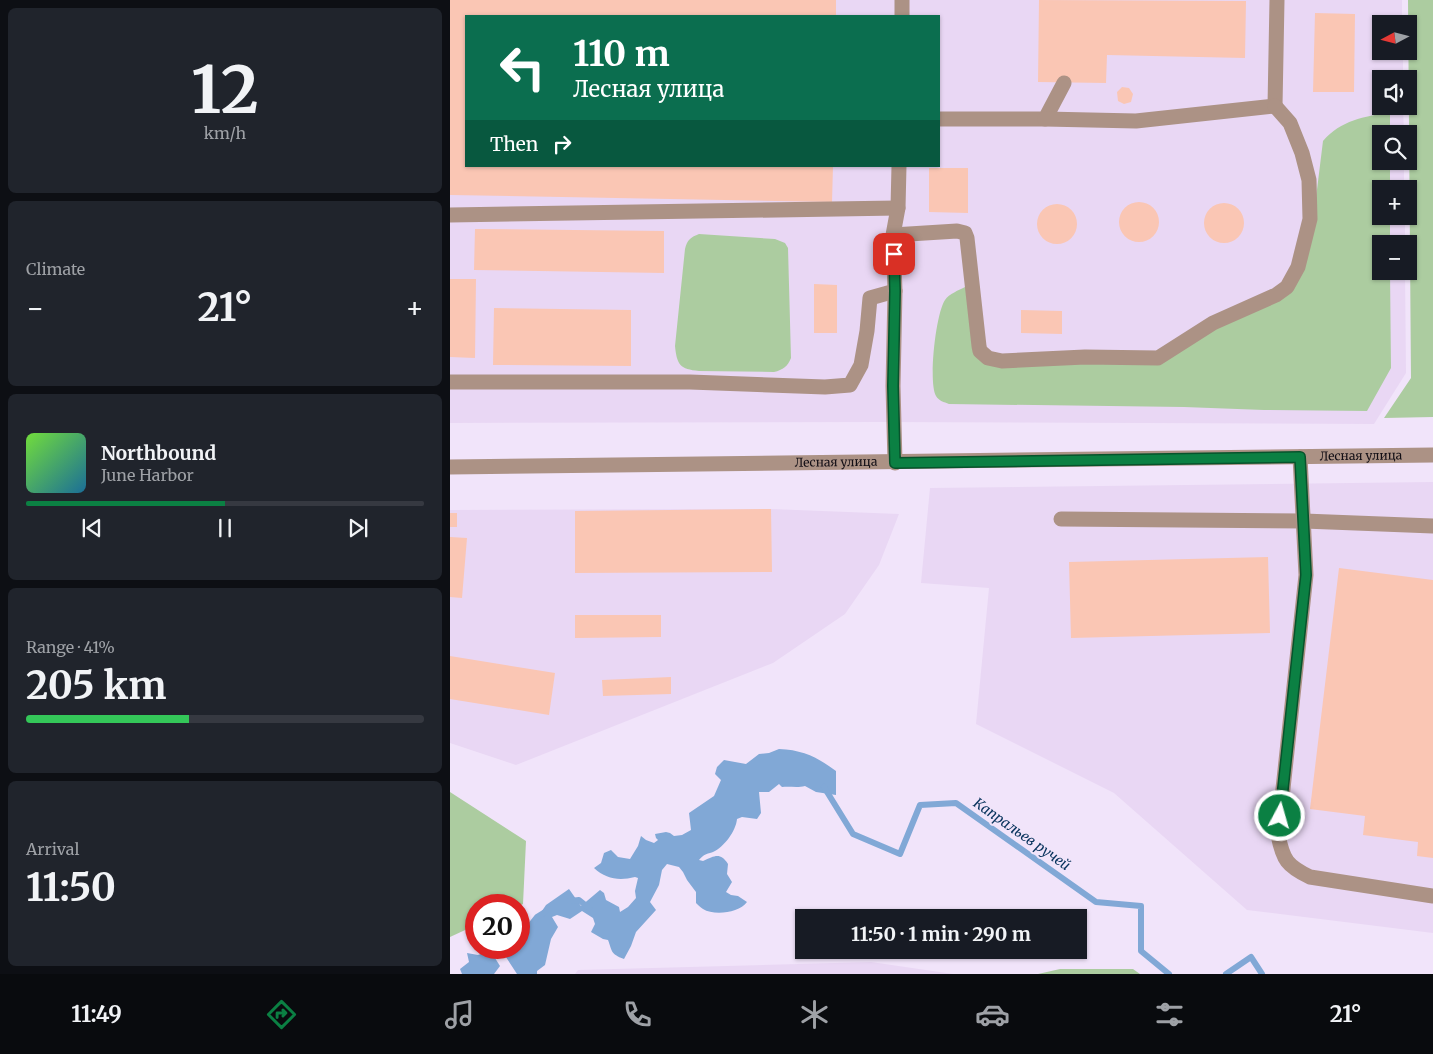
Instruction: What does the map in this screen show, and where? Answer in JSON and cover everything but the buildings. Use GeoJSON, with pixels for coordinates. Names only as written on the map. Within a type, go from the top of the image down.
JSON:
{"type":"FeatureCollection","features":[{"type":"Feature","properties":{"kind":"street"},"geometry":{"type":"LineString","coordinates":[[902,0],[902,15]]}},
{"type":"Feature","properties":{"kind":"street"},"geometry":{"type":"LineString","coordinates":[[893,235],[957,231],[965,233],[980,351],[988,358],[1002,361],[1085,357],[1158,358],[1213,323],[1276,295],[1287,287],[1298,267],[1310,219],[1309,180],[1302,153],[1290,123],[1274,106],[1277,0]]}},
{"type":"Feature","properties":{"kind":"street"},"geometry":{"type":"LineString","coordinates":[[1045,120],[1064,83]]}},
{"type":"Feature","properties":{"kind":"street"},"geometry":{"type":"LineString","coordinates":[[940,119],[1136,121],[1274,106]]}},
{"type":"Feature","properties":{"kind":"street"},"geometry":{"type":"LineString","coordinates":[[895,463],[893,386],[895,291],[893,235],[898,208],[899,167]]}},
{"type":"Feature","properties":{"kind":"street"},"geometry":{"type":"LineString","coordinates":[[450,215],[898,208]]}},
{"type":"Feature","properties":{"kind":"street"},"geometry":{"type":"LineString","coordinates":[[450,382],[690,382],[825,387],[850,385],[861,365],[870,298],[895,291]]}},
{"type":"Feature","properties":{"kind":"street","name":"Лесная улица"},"geometry":{"type":"LineString","coordinates":[[450,468],[1433,455]]}},
{"type":"Feature","properties":{"kind":"street"},"geometry":{"type":"LineString","coordinates":[[1300,457],[1306,575],[1278,835],[1282,853],[1293,869],[1310,877],[1433,896]]}},
{"type":"Feature","properties":{"kind":"street"},"geometry":{"type":"LineString","coordinates":[[1061,519],[1304,521],[1433,526]]}},
{"type":"Feature","properties":{"kind":"shaded area"},"geometry":{"type":"Polygon","coordinates":[[[450,0],[1402,0],[1402,15],[1372,15],[1372,60],[1403,60],[1403,70],[1372,70],[1372,115],[1403,115],[1404,125],[1372,125],[1372,170],[1404,170],[1404,180],[1372,180],[1372,225],[1405,225],[1405,235],[1372,235],[1372,280],[1405,280],[1406,373],[1374,424],[450,423],[450,0]]]}},
{"type":"Feature","properties":{"kind":"shaded area"},"geometry":{"type":"Polygon","coordinates":[[[1433,482],[1433,933],[1247,910],[1114,793],[976,724],[989,588],[921,583],[930,488],[1433,482]]]}},
{"type":"Feature","properties":{"kind":"shaded area"},"geometry":{"type":"Polygon","coordinates":[[[771,509],[899,514],[879,565],[845,614],[773,663],[516,765],[450,743],[450,510],[771,509]]]}},
{"type":"Feature","properties":{"kind":"shaded area"},"geometry":{"type":"Polygon","coordinates":[[[871,962],[953,974],[575,974],[578,970],[871,962]]]}},
{"type":"Feature","properties":{"kind":"green space"},"geometry":{"type":"Polygon","coordinates":[[[1408,0],[1433,0],[1433,417],[1384,418],[1411,378],[1410,280],[1417,280],[1417,235],[1410,235],[1410,225],[1417,225],[1417,180],[1409,180],[1409,170],[1417,170],[1417,125],[1409,125],[1409,115],[1417,115],[1417,70],[1409,70],[1408,60],[1418,60],[1418,15],[1408,15],[1408,0]]]}},
{"type":"Feature","properties":{"kind":"green space"},"geometry":{"type":"Polygon","coordinates":[[[1390,115],[1390,125],[1372,125],[1372,170],[1390,170],[1390,180],[1372,180],[1372,225],[1390,225],[1390,235],[1372,235],[1372,280],[1390,280],[1391,368],[1367,411],[949,404],[936,396],[933,377],[934,348],[942,307],[947,298],[965,287],[968,287],[982,356],[1158,359],[1278,297],[1312,230],[1323,141],[1337,128],[1362,118],[1390,115]]]}},
{"type":"Feature","properties":{"kind":"green space"},"geometry":{"type":"Polygon","coordinates":[[[699,234],[775,239],[785,243],[788,248],[791,358],[783,369],[774,372],[699,371],[688,369],[678,362],[675,346],[685,249],[690,239],[699,234]]]}},
{"type":"Feature","properties":{"kind":"green space"},"geometry":{"type":"Polygon","coordinates":[[[450,792],[526,841],[523,894],[465,894],[465,930],[450,937],[450,792]]]}},
{"type":"Feature","properties":{"kind":"green space"},"geometry":{"type":"Polygon","coordinates":[[[1060,969],[1133,969],[1140,974],[1038,974],[1060,969]]]}},
{"type":"Feature","properties":{"kind":"water"},"geometry":{"type":"Polygon","coordinates":[[[779,749],[795,751],[809,755],[822,762],[836,771],[836,795],[816,792],[805,786],[782,787],[779,784],[769,792],[759,792],[761,813],[757,819],[742,817],[737,819],[732,833],[725,843],[699,860],[703,861],[720,856],[725,860],[728,864],[727,874],[732,882],[726,892],[738,896],[747,902],[743,906],[732,911],[720,913],[703,909],[696,903],[696,892],[679,867],[667,864],[662,870],[659,885],[650,902],[656,910],[636,932],[624,959],[614,953],[608,940],[591,932],[595,924],[593,918],[582,911],[570,919],[557,915],[552,917],[558,927],[551,939],[545,965],[537,971],[537,974],[517,974],[507,959],[530,959],[530,929],[546,905],[569,889],[581,906],[600,890],[604,893],[606,900],[619,907],[620,912],[628,907],[636,898],[635,891],[638,878],[608,877],[594,868],[601,863],[604,853],[611,850],[618,857],[630,859],[638,846],[641,836],[654,843],[658,840],[655,834],[666,832],[674,836],[682,835],[691,830],[689,813],[714,796],[721,780],[715,774],[717,767],[724,760],[746,764],[759,754],[779,749]]]}},
{"type":"Feature","properties":{"kind":"water"},"geometry":{"type":"Polygon","coordinates":[[[468,959],[496,959],[500,966],[494,974],[462,974],[460,969],[469,962],[468,959]]]}},
{"type":"Feature","properties":{"kind":"waterway","name":"Капральев ручей"},"geometry":{"type":"LineString","coordinates":[[824,787],[853,834],[900,854],[920,805],[956,803],[1096,902],[1141,906],[1141,951],[1169,974]]}},
{"type":"Feature","properties":{"kind":"waterway","name":"Капральев ручей"},"geometry":{"type":"LineString","coordinates":[[570,901],[579,900],[589,908]]}},
{"type":"Feature","properties":{"kind":"waterway","name":"Капральев ручей"},"geometry":{"type":"LineString","coordinates":[[530,926],[537,917],[545,912]]}},
{"type":"Feature","properties":{"kind":"waterway","name":"Капральев ручей"},"geometry":{"type":"LineString","coordinates":[[1226,974],[1251,957],[1262,974]]}},
{"type":"Feature","properties":{"kind":"route"},"geometry":{"type":"LineString","coordinates":[[894,254],[893,386],[895,463],[1300,457],[1306,575],[1280,816]]}}]}
